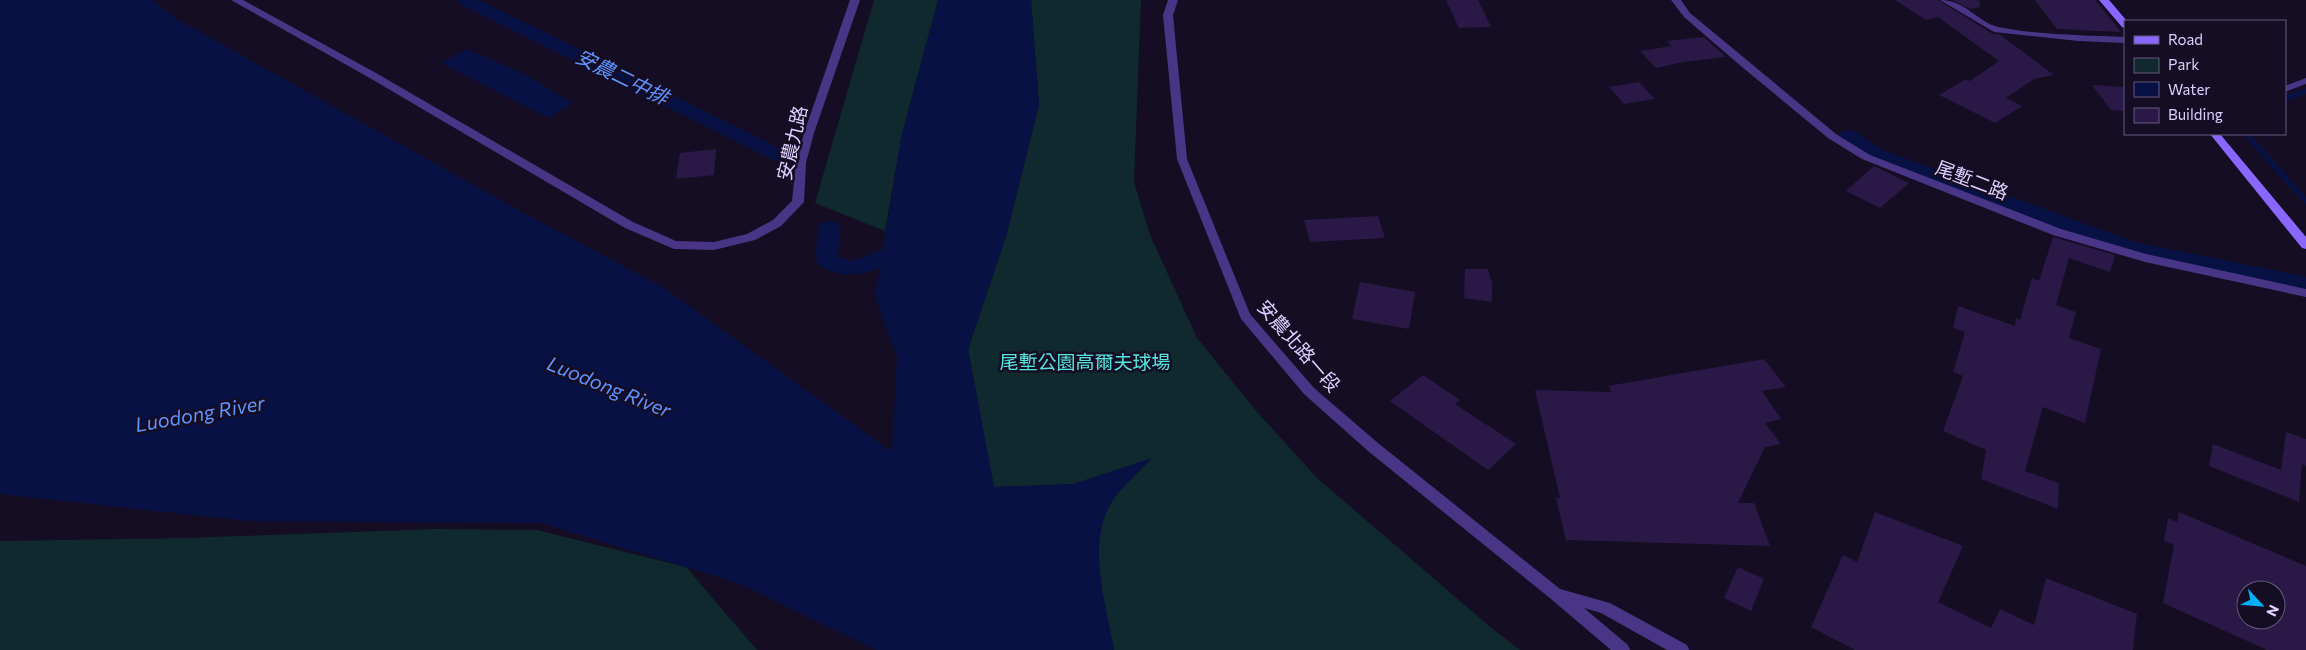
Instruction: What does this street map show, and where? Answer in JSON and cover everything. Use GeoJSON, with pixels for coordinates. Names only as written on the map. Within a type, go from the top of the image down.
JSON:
{"type":"FeatureCollection","features":[{"type":"Feature","properties":{"kind":"main road"},"geometry":{"type":"LineString","coordinates":[[2104,0],[2124,24]]}},
{"type":"Feature","properties":{"kind":"main road"},"geometry":{"type":"LineString","coordinates":[[2216,135],[2306,246]]}},
{"type":"Feature","properties":{"kind":"street","name":"安農九路"},"geometry":{"type":"LineString","coordinates":[[236,0],[372,75],[629,226],[674,244],[714,246],[751,237],[777,223],[798,202],[800,171],[809,133],[855,0]]}},
{"type":"Feature","properties":{"kind":"street","name":"安農北路一段"},"geometry":{"type":"LineString","coordinates":[[1173,0],[1168,15],[1182,159],[1245,316],[1309,392],[1373,447],[1556,594],[1622,650]]}},
{"type":"Feature","properties":{"kind":"street","name":"尾塹二路"},"geometry":{"type":"LineString","coordinates":[[1676,0],[1687,15],[1746,65],[1832,136],[1866,157],[2058,232],[2145,258],[2306,293]]}},
{"type":"Feature","properties":{"kind":"street"},"geometry":{"type":"LineString","coordinates":[[1945,0],[1994,29],[2078,38],[2124,40]]}},
{"type":"Feature","properties":{"kind":"street"},"geometry":{"type":"LineString","coordinates":[[2286,88],[2306,81]]}},
{"type":"Feature","properties":{"kind":"street"},"geometry":{"type":"LineString","coordinates":[[1556,594],[1605,608],[1681,650]]}},
{"type":"Feature","properties":{"kind":"green space"},"geometry":{"type":"Polygon","coordinates":[[[874,0],[938,0],[902,134],[885,231],[815,203],[874,0]]]}},
{"type":"Feature","properties":{"kind":"green space","name":"尾塹公園高爾夫球場"},"geometry":{"type":"Polygon","coordinates":[[[1031,0],[1141,0],[1134,182],[1150,235],[1197,338],[1257,412],[1317,478],[1489,626],[1520,650],[1114,650],[1099,573],[1098,553],[1100,534],[1105,515],[1114,498],[1151,459],[1073,484],[994,487],[968,349],[1007,233],[1039,105],[1031,0]]]}},
{"type":"Feature","properties":{"kind":"green space"},"geometry":{"type":"Polygon","coordinates":[[[436,529],[537,530],[686,567],[757,650],[0,650],[0,541],[185,538],[436,529]]]}},
{"type":"Feature","properties":{"kind":"water","name":"Luodong River"},"geometry":{"type":"Polygon","coordinates":[[[0,0],[152,0],[175,18],[511,206],[664,288],[892,452],[897,357],[875,297],[902,134],[938,0],[1031,0],[1039,105],[1007,233],[968,349],[994,487],[1074,484],[1152,458],[1115,497],[1106,513],[1101,532],[1099,551],[1100,572],[1114,650],[876,650],[738,583],[541,523],[249,521],[0,494],[0,0]]]}},
{"type":"Feature","properties":{"kind":"water"},"geometry":{"type":"Polygon","coordinates":[[[467,49],[526,75],[572,103],[549,118],[441,63],[467,49]]]}},
{"type":"Feature","properties":{"kind":"building"},"geometry":{"type":"Polygon","coordinates":[[[1446,0],[1478,0],[1491,27],[1459,28],[1446,0]]]}},
{"type":"Feature","properties":{"kind":"building"},"geometry":{"type":"Polygon","coordinates":[[[1895,0],[1938,0],[1993,34],[1999,34],[2054,75],[2034,79],[2006,98],[2022,106],[1995,123],[1939,95],[1966,79],[1970,81],[1999,61],[1938,17],[1926,20],[1895,0]]]}},
{"type":"Feature","properties":{"kind":"building"},"geometry":{"type":"Polygon","coordinates":[[[1952,0],[1979,0],[1980,7],[1970,9],[1952,0]]]}},
{"type":"Feature","properties":{"kind":"building"},"geometry":{"type":"Polygon","coordinates":[[[2035,0],[2095,0],[2121,32],[2057,29],[2035,0]]]}},
{"type":"Feature","properties":{"kind":"building"},"geometry":{"type":"Polygon","coordinates":[[[1704,37],[1726,57],[1683,62],[1656,68],[1640,51],[1671,46],[1667,41],[1704,37]]]}},
{"type":"Feature","properties":{"kind":"building"},"geometry":{"type":"Polygon","coordinates":[[[1639,82],[1655,99],[1624,104],[1609,87],[1639,82]]]}},
{"type":"Feature","properties":{"kind":"building"},"geometry":{"type":"Polygon","coordinates":[[[2092,85],[2124,87],[2124,111],[2111,110],[2092,85]]]}},
{"type":"Feature","properties":{"kind":"building"},"geometry":{"type":"Polygon","coordinates":[[[716,149],[714,175],[676,179],[680,153],[716,149]]]}},
{"type":"Feature","properties":{"kind":"building"},"geometry":{"type":"Polygon","coordinates":[[[1874,166],[1909,183],[1880,208],[1846,191],[1874,166]]]}},
{"type":"Feature","properties":{"kind":"building"},"geometry":{"type":"Polygon","coordinates":[[[1378,216],[1385,238],[1310,242],[1304,220],[1378,216]]]}},
{"type":"Feature","properties":{"kind":"building"},"geometry":{"type":"Polygon","coordinates":[[[2053,237],[2115,255],[2110,272],[2069,258],[2056,305],[2076,312],[2069,338],[2101,349],[2085,423],[2043,407],[2025,471],[2059,483],[2058,509],[1981,479],[1986,450],[1943,431],[1963,376],[1953,372],[1965,332],[1953,328],[1958,306],[2015,326],[2016,318],[2020,320],[2032,278],[2039,281],[2053,237]]]}},
{"type":"Feature","properties":{"kind":"building"},"geometry":{"type":"Polygon","coordinates":[[[1465,269],[1488,269],[1492,283],[1492,302],[1464,298],[1465,269]]]}},
{"type":"Feature","properties":{"kind":"building"},"geometry":{"type":"Polygon","coordinates":[[[1360,282],[1415,292],[1409,329],[1352,319],[1360,282]]]}},
{"type":"Feature","properties":{"kind":"building"},"geometry":{"type":"Polygon","coordinates":[[[1764,359],[1786,387],[1762,391],[1781,419],[1765,423],[1781,444],[1765,447],[1738,503],[1754,503],[1770,546],[1566,540],[1556,498],[1560,498],[1535,390],[1612,392],[1608,386],[1764,359]]]}},
{"type":"Feature","properties":{"kind":"building"},"geometry":{"type":"Polygon","coordinates":[[[1423,375],[1460,400],[1455,404],[1516,444],[1488,470],[1390,401],[1423,375]]]}},
{"type":"Feature","properties":{"kind":"building"},"geometry":{"type":"Polygon","coordinates":[[[2286,432],[2306,439],[2306,466],[2302,464],[2299,502],[2209,466],[2213,444],[2281,470],[2286,432]]]}},
{"type":"Feature","properties":{"kind":"building"},"geometry":{"type":"Polygon","coordinates":[[[1875,512],[1963,546],[1938,602],[1991,628],[2000,609],[2034,625],[2046,578],[2137,614],[2133,650],[1855,650],[1811,627],[1843,555],[1857,562],[1875,512]]]}},
{"type":"Feature","properties":{"kind":"building"},"geometry":{"type":"Polygon","coordinates":[[[2179,512],[2306,566],[2306,650],[2267,650],[2163,603],[2174,545],[2164,541],[2168,518],[2177,522],[2179,512]]]}},
{"type":"Feature","properties":{"kind":"building"},"geometry":{"type":"Polygon","coordinates":[[[1738,567],[1764,579],[1751,611],[1724,598],[1738,567]]]}},
{"type":"Feature","properties":{"kind":"waterway","name":"安農二中排"},"geometry":{"type":"LineString","coordinates":[[466,0],[778,155]]}},
{"type":"Feature","properties":{"kind":"waterway"},"geometry":{"type":"LineString","coordinates":[[2286,99],[2306,91]]}},
{"type":"Feature","properties":{"kind":"waterway"},"geometry":{"type":"LineString","coordinates":[[2247,135],[2306,201]]}},
{"type":"Feature","properties":{"kind":"waterway"},"geometry":{"type":"LineString","coordinates":[[1849,136],[1875,154],[2131,249],[2306,285]]}},
{"type":"Feature","properties":{"kind":"waterway","name":"安農二中排"},"geometry":{"type":"LineString","coordinates":[[829,228],[827,261],[846,268],[859,267],[903,248],[910,248]]}}]}
